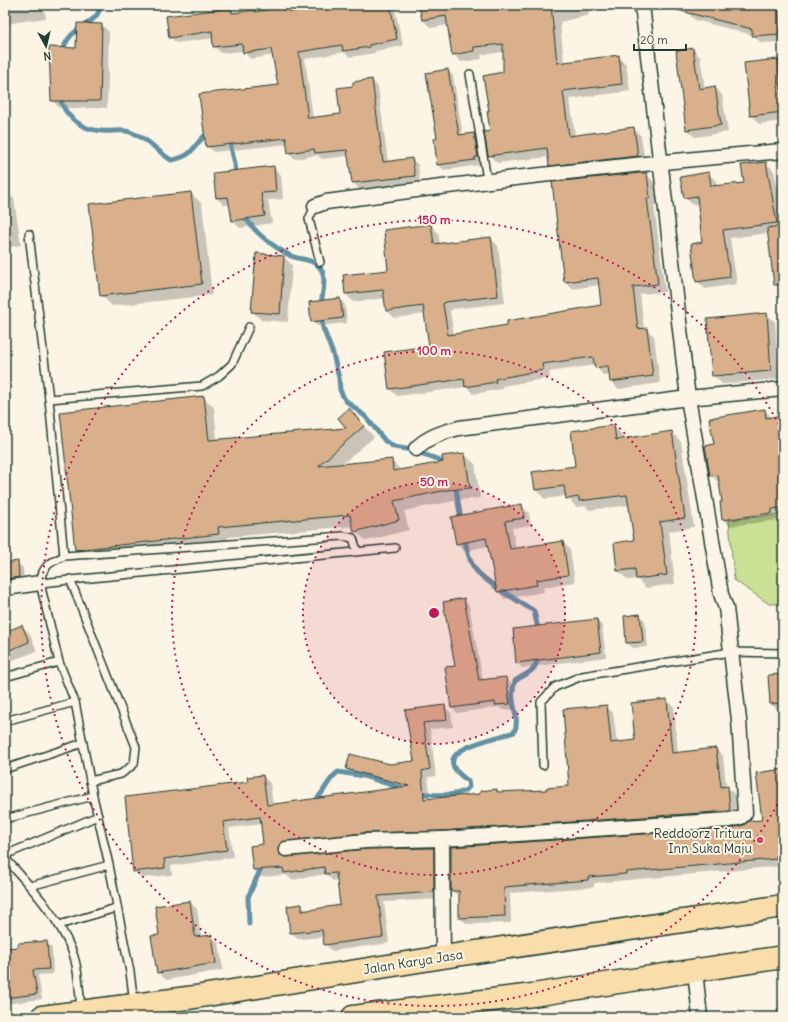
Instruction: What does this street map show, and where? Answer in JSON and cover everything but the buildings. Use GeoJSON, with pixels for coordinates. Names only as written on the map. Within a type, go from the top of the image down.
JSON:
{"type":"FeatureCollection","features":[{"type":"Feature","properties":{"kind":"highway","name":"Jalan Karya Jasa"},"geometry":{"type":"LineString","coordinates":[[42,1017],[195,997],[444,957],[783,906]]}},
{"type":"Feature","properties":{"kind":"highway"},"geometry":{"type":"LineString","coordinates":[[353,1017],[444,1009],[783,957]]}},
{"type":"Feature","properties":{"kind":"street"},"geometry":{"type":"LineString","coordinates":[[286,849],[365,841],[442,838],[730,820],[741,817],[745,813],[746,806],[739,720],[726,608],[721,594],[688,398],[659,161],[642,5]]}},
{"type":"Feature","properties":{"kind":"street"},"geometry":{"type":"LineString","coordinates":[[315,206],[326,202],[487,180],[659,161],[783,151]]}},
{"type":"Feature","properties":{"kind":"street"},"geometry":{"type":"LineString","coordinates":[[416,450],[425,441],[449,430],[688,398],[783,388]]}},
{"type":"Feature","properties":{"kind":"street"},"geometry":{"type":"LineString","coordinates":[[5,588],[40,583]]}},
{"type":"Feature","properties":{"kind":"street"},"geometry":{"type":"LineString","coordinates":[[442,838],[444,957]]}},
{"type":"Feature","properties":{"kind":"street"},"geometry":{"type":"LineString","coordinates":[[695,971],[700,1017]]}},
{"type":"Feature","properties":{"kind":"lane"},"geometry":{"type":"LineString","coordinates":[[470,74],[487,180]]}},
{"type":"Feature","properties":{"kind":"lane"},"geometry":{"type":"LineString","coordinates":[[315,206],[310,219],[320,262]]}},
{"type":"Feature","properties":{"kind":"lane"},"geometry":{"type":"LineString","coordinates":[[29,234],[49,399],[64,556]]}},
{"type":"Feature","properties":{"kind":"lane"},"geometry":{"type":"LineString","coordinates":[[49,399],[202,386],[219,376],[232,364],[249,327]]}},
{"type":"Feature","properties":{"kind":"lane"},"geometry":{"type":"LineString","coordinates":[[134,1005],[130,972],[75,702],[59,662],[40,583],[42,571],[51,562],[64,556],[343,536],[353,538],[357,551]]}},
{"type":"Feature","properties":{"kind":"lane"},"geometry":{"type":"LineString","coordinates":[[40,583],[394,548]]}},
{"type":"Feature","properties":{"kind":"lane"},"geometry":{"type":"LineString","coordinates":[[70,579],[136,747],[134,764],[121,774],[90,781]]}},
{"type":"Feature","properties":{"kind":"lane"},"geometry":{"type":"LineString","coordinates":[[543,765],[540,702],[555,687],[582,676],[731,652],[783,653]]}},
{"type":"Feature","properties":{"kind":"lane"},"geometry":{"type":"LineString","coordinates":[[5,677],[59,662]]}},
{"type":"Feature","properties":{"kind":"lane"},"geometry":{"type":"LineString","coordinates":[[5,721],[75,702]]}},
{"type":"Feature","properties":{"kind":"lane"},"geometry":{"type":"LineString","coordinates":[[5,769],[83,743]]}},
{"type":"Feature","properties":{"kind":"lane"},"geometry":{"type":"LineString","coordinates":[[5,819],[93,796]]}},
{"type":"Feature","properties":{"kind":"lane"},"geometry":{"type":"LineString","coordinates":[[5,855],[98,816]]}},
{"type":"Feature","properties":{"kind":"lane"},"geometry":{"type":"LineString","coordinates":[[5,858],[30,886],[59,925],[73,952],[81,1012]]}},
{"type":"Feature","properties":{"kind":"lane"},"geometry":{"type":"LineString","coordinates":[[30,886],[109,865]]}},
{"type":"Feature","properties":{"kind":"lane"},"geometry":{"type":"LineString","coordinates":[[59,925],[116,908]]}},
{"type":"Feature","properties":{"kind":"green space"},"geometry":{"type":"Polygon","coordinates":[[[783,514],[783,604],[769,604],[734,580],[729,520],[783,514]]]}},
{"type":"Feature","properties":{"kind":"waterway"},"geometry":{"type":"LineString","coordinates":[[62,53],[71,36],[94,18],[101,5]]}},
{"type":"Feature","properties":{"kind":"waterway"},"geometry":{"type":"LineString","coordinates":[[60,96],[69,116],[81,125],[95,130],[123,131],[136,134],[171,160],[186,155],[194,149],[204,136],[210,132]]}},
{"type":"Feature","properties":{"kind":"waterway"},"geometry":{"type":"LineString","coordinates":[[229,139],[235,164],[236,176]]}},
{"type":"Feature","properties":{"kind":"waterway"},"geometry":{"type":"LineString","coordinates":[[243,213],[252,226],[270,243],[291,256],[315,263],[321,269],[324,277],[321,305]]}},
{"type":"Feature","properties":{"kind":"waterway"},"geometry":{"type":"LineString","coordinates":[[321,315],[323,328],[333,354],[339,378],[340,390],[345,400],[366,417],[385,441],[394,447],[412,450],[437,459],[447,466]]}},
{"type":"Feature","properties":{"kind":"waterway"},"geometry":{"type":"LineString","coordinates":[[455,483],[461,520]]}},
{"type":"Feature","properties":{"kind":"waterway"},"geometry":{"type":"LineString","coordinates":[[464,536],[467,551],[473,566],[483,577],[500,590],[534,611],[539,633]]}},
{"type":"Feature","properties":{"kind":"waterway"},"geometry":{"type":"LineString","coordinates":[[417,793],[444,795],[459,793],[469,787],[468,781],[455,770],[453,758],[458,753],[477,743],[514,732],[516,726],[516,715],[513,702],[513,689],[515,681],[534,668],[538,654]]}},
{"type":"Feature","properties":{"kind":"waterway"},"geometry":{"type":"LineString","coordinates":[[313,803],[334,775],[338,772],[364,776],[404,789]]}},
{"type":"Feature","properties":{"kind":"waterway"},"geometry":{"type":"LineString","coordinates":[[249,924],[248,897],[263,864]]}},
{"type":"Feature","properties":{"kind":"place","name":"Reddoorz Tritura Inn Suka Maju"},"geometry":{"type":"Point","coordinates":[760,840]}}]}
